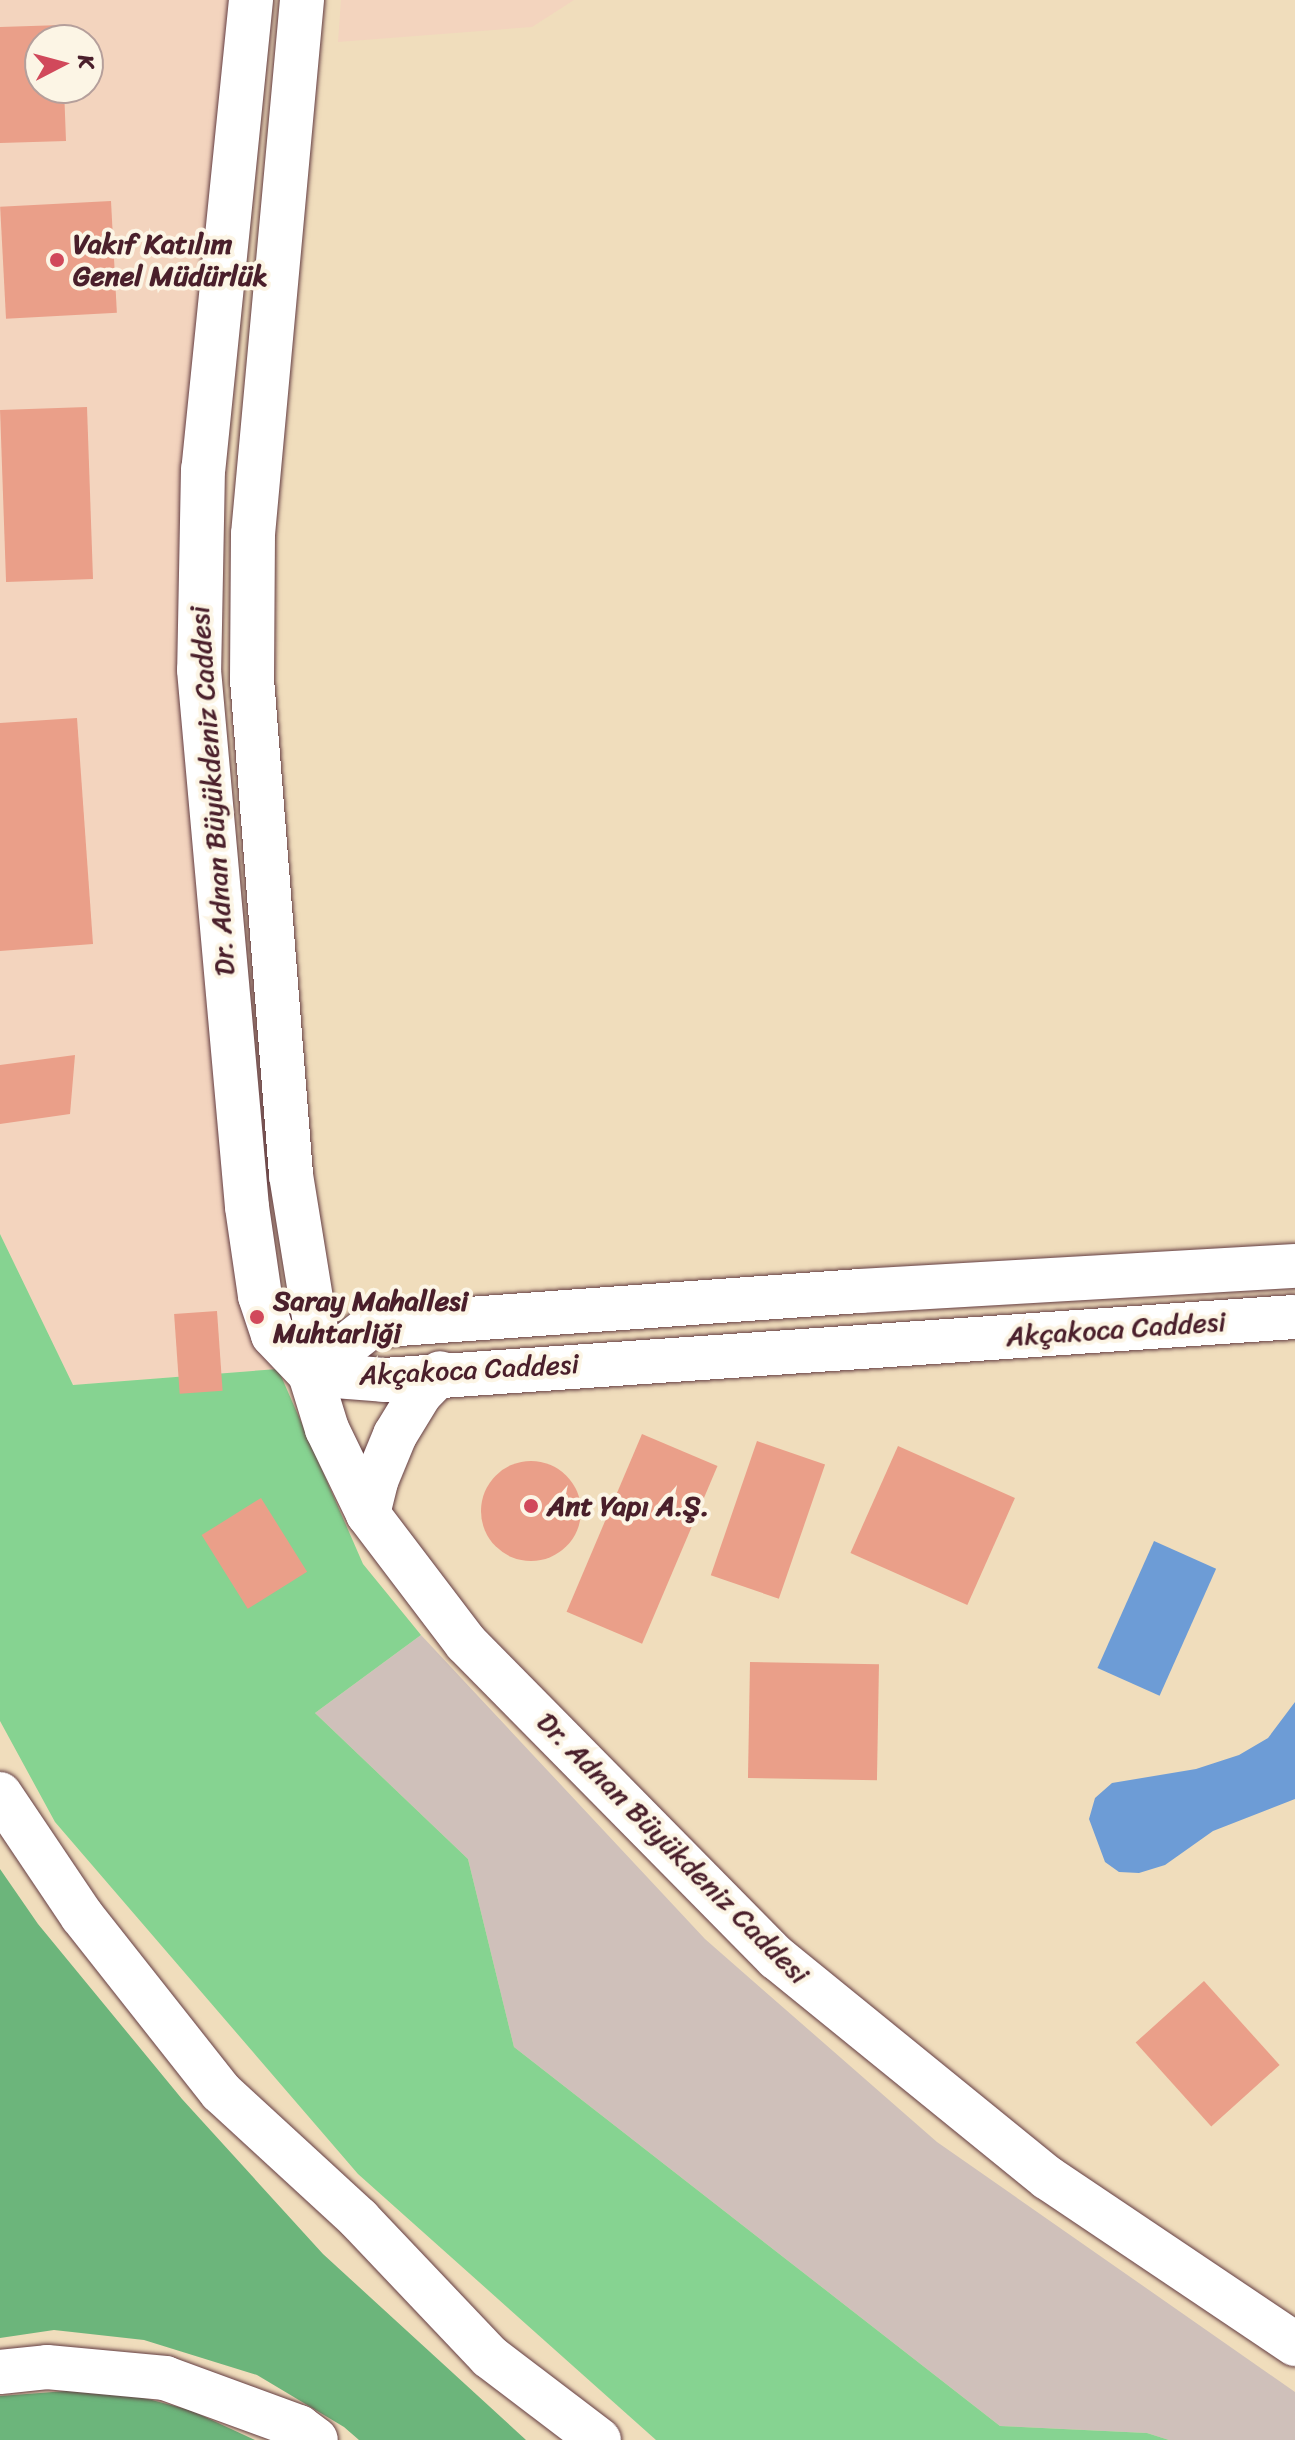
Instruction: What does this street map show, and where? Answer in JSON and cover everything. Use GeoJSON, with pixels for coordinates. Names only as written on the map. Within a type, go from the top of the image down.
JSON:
{"type":"FeatureCollection","features":[{"type":"Feature","properties":{"kind":"main road","name":"Dr. Adnan Büyükdeniz Caddesi"},"geometry":{"type":"LineString","coordinates":[[251,0],[203,469],[199,670],[245,1191],[260,1296],[273,1335],[310,1374]]}},
{"type":"Feature","properties":{"kind":"main road","name":"Dr. Adnan Büyükdeniz Caddesi"},"geometry":{"type":"LineString","coordinates":[[302,0],[254,519],[252,679],[291,1175],[316,1330],[310,1374],[327,1429],[368,1514],[466,1643],[777,1958],[1048,2178],[1295,2344]]}},
{"type":"Feature","properties":{"kind":"main road","name":"Akçakoca Caddesi"},"geometry":{"type":"LineString","coordinates":[[310,1374],[371,1326],[860,1291],[1295,1266]]}},
{"type":"Feature","properties":{"kind":"main road","name":"Akçakoca Caddesi"},"geometry":{"type":"LineString","coordinates":[[310,1374],[384,1380],[440,1373],[1295,1317]]}},
{"type":"Feature","properties":{"kind":"main road"},"geometry":{"type":"LineString","coordinates":[[368,1514],[376,1481],[395,1435],[420,1394],[440,1373]]}},
{"type":"Feature","properties":{"kind":"main road"},"geometry":{"type":"LineString","coordinates":[[0,1794],[82,1916],[221,2092],[359,2219],[490,2357],[599,2440]]}},
{"type":"Feature","properties":{"kind":"main road"},"geometry":{"type":"LineString","coordinates":[[0,2372],[47,2367],[165,2378],[299,2427],[316,2440]]}},
{"type":"Feature","properties":{"kind":"shaded area"},"geometry":{"type":"Polygon","coordinates":[[[0,0],[256,0],[198,525],[278,1369],[73,1385],[0,1234],[0,0]]]}},
{"type":"Feature","properties":{"kind":"shaded area"},"geometry":{"type":"Polygon","coordinates":[[[341,0],[574,0],[532,27],[338,42],[341,0]]]}},
{"type":"Feature","properties":{"kind":"shaded area"},"geometry":{"type":"Polygon","coordinates":[[[421,1635],[705,1939],[937,2142],[1295,2392],[1295,2440],[1169,2440],[1147,2433],[1000,2426],[514,2047],[468,1859],[315,1713],[421,1635]]]}},
{"type":"Feature","properties":{"kind":"green space"},"geometry":{"type":"Polygon","coordinates":[[[0,1234],[73,1385],[278,1369],[363,1564],[421,1635],[315,1713],[468,1859],[514,2047],[1000,2426],[1147,2433],[1169,2440],[656,2440],[358,2174],[55,1822],[0,1721],[0,1234]]]}},
{"type":"Feature","properties":{"kind":"green space"},"geometry":{"type":"Polygon","coordinates":[[[0,1869],[38,1924],[182,2099],[323,2254],[526,2440],[359,2440],[344,2427],[257,2375],[144,2340],[54,2330],[0,2338],[0,1869]]]}},
{"type":"Feature","properties":{"kind":"green space"},"geometry":{"type":"Polygon","coordinates":[[[106,2388],[190,2410],[255,2440],[0,2440],[0,2396],[106,2388]]]}},
{"type":"Feature","properties":{"kind":"water"},"geometry":{"type":"Polygon","coordinates":[[[1154,1541],[1216,1569],[1160,1696],[1097,1668],[1154,1541]]]}},
{"type":"Feature","properties":{"kind":"water"},"geometry":{"type":"Polygon","coordinates":[[[1295,1702],[1295,1799],[1213,1831],[1165,1865],[1139,1873],[1119,1872],[1105,1862],[1089,1819],[1095,1798],[1112,1783],[1196,1769],[1239,1755],[1268,1738],[1295,1702]]]}},
{"type":"Feature","properties":{"kind":"building"},"geometry":{"type":"Polygon","coordinates":[[[24,26],[24,104],[65,104],[66,141],[0,143],[0,27],[24,26]]]}},
{"type":"Feature","properties":{"kind":"building","name":"Vakıf Katılım Genel Müdürlük"},"geometry":{"type":"Polygon","coordinates":[[[111,201],[117,313],[6,319],[0,207],[111,201]]]}},
{"type":"Feature","properties":{"kind":"building"},"geometry":{"type":"Polygon","coordinates":[[[87,407],[93,579],[6,582],[0,410],[87,407]]]}},
{"type":"Feature","properties":{"kind":"building"},"geometry":{"type":"Polygon","coordinates":[[[77,718],[93,944],[0,951],[0,723],[77,718]]]}},
{"type":"Feature","properties":{"kind":"building"},"geometry":{"type":"Polygon","coordinates":[[[75,1055],[70,1114],[0,1124],[0,1065],[75,1055]]]}},
{"type":"Feature","properties":{"kind":"building"},"geometry":{"type":"Polygon","coordinates":[[[217,1311],[223,1391],[180,1394],[174,1314],[217,1311]]]}},
{"type":"Feature","properties":{"kind":"building"},"geometry":{"type":"Polygon","coordinates":[[[642,1434],[717,1466],[642,1644],[567,1612],[642,1434]]]}},
{"type":"Feature","properties":{"kind":"building"},"geometry":{"type":"Polygon","coordinates":[[[757,1441],[825,1464],[779,1599],[711,1575],[757,1441]]]}},
{"type":"Feature","properties":{"kind":"building"},"geometry":{"type":"Polygon","coordinates":[[[898,1446],[1015,1498],[967,1605],[850,1553],[898,1446]]]}},
{"type":"Feature","properties":{"kind":"building","name":"Ant Yapı A.Ş."},"geometry":{"type":"Polygon","coordinates":[[[531,1461],[550,1465],[566,1476],[577,1492],[581,1511],[577,1530],[566,1546],[550,1557],[531,1561],[512,1557],[496,1546],[485,1530],[481,1511],[485,1492],[496,1476],[512,1465],[531,1461]]]}},
{"type":"Feature","properties":{"kind":"building"},"geometry":{"type":"Polygon","coordinates":[[[261,1498],[307,1572],[248,1609],[202,1535],[261,1498]]]}},
{"type":"Feature","properties":{"kind":"building"},"geometry":{"type":"Polygon","coordinates":[[[750,1662],[879,1664],[877,1780],[748,1778],[750,1662]]]}},
{"type":"Feature","properties":{"kind":"building"},"geometry":{"type":"Polygon","coordinates":[[[1204,1981],[1280,2065],[1211,2127],[1136,2043],[1204,1981]]]}},
{"type":"Feature","properties":{"kind":"place","name":"Vakıf Katılım Genel Müdürlük"},"geometry":{"type":"Point","coordinates":[57,260]}},
{"type":"Feature","properties":{"kind":"place","name":"Saray Mahallesi Muhtarliği"},"geometry":{"type":"Point","coordinates":[257,1317]}},
{"type":"Feature","properties":{"kind":"place","name":"Ant Yapı A.Ş."},"geometry":{"type":"Point","coordinates":[531,1506]}}]}
